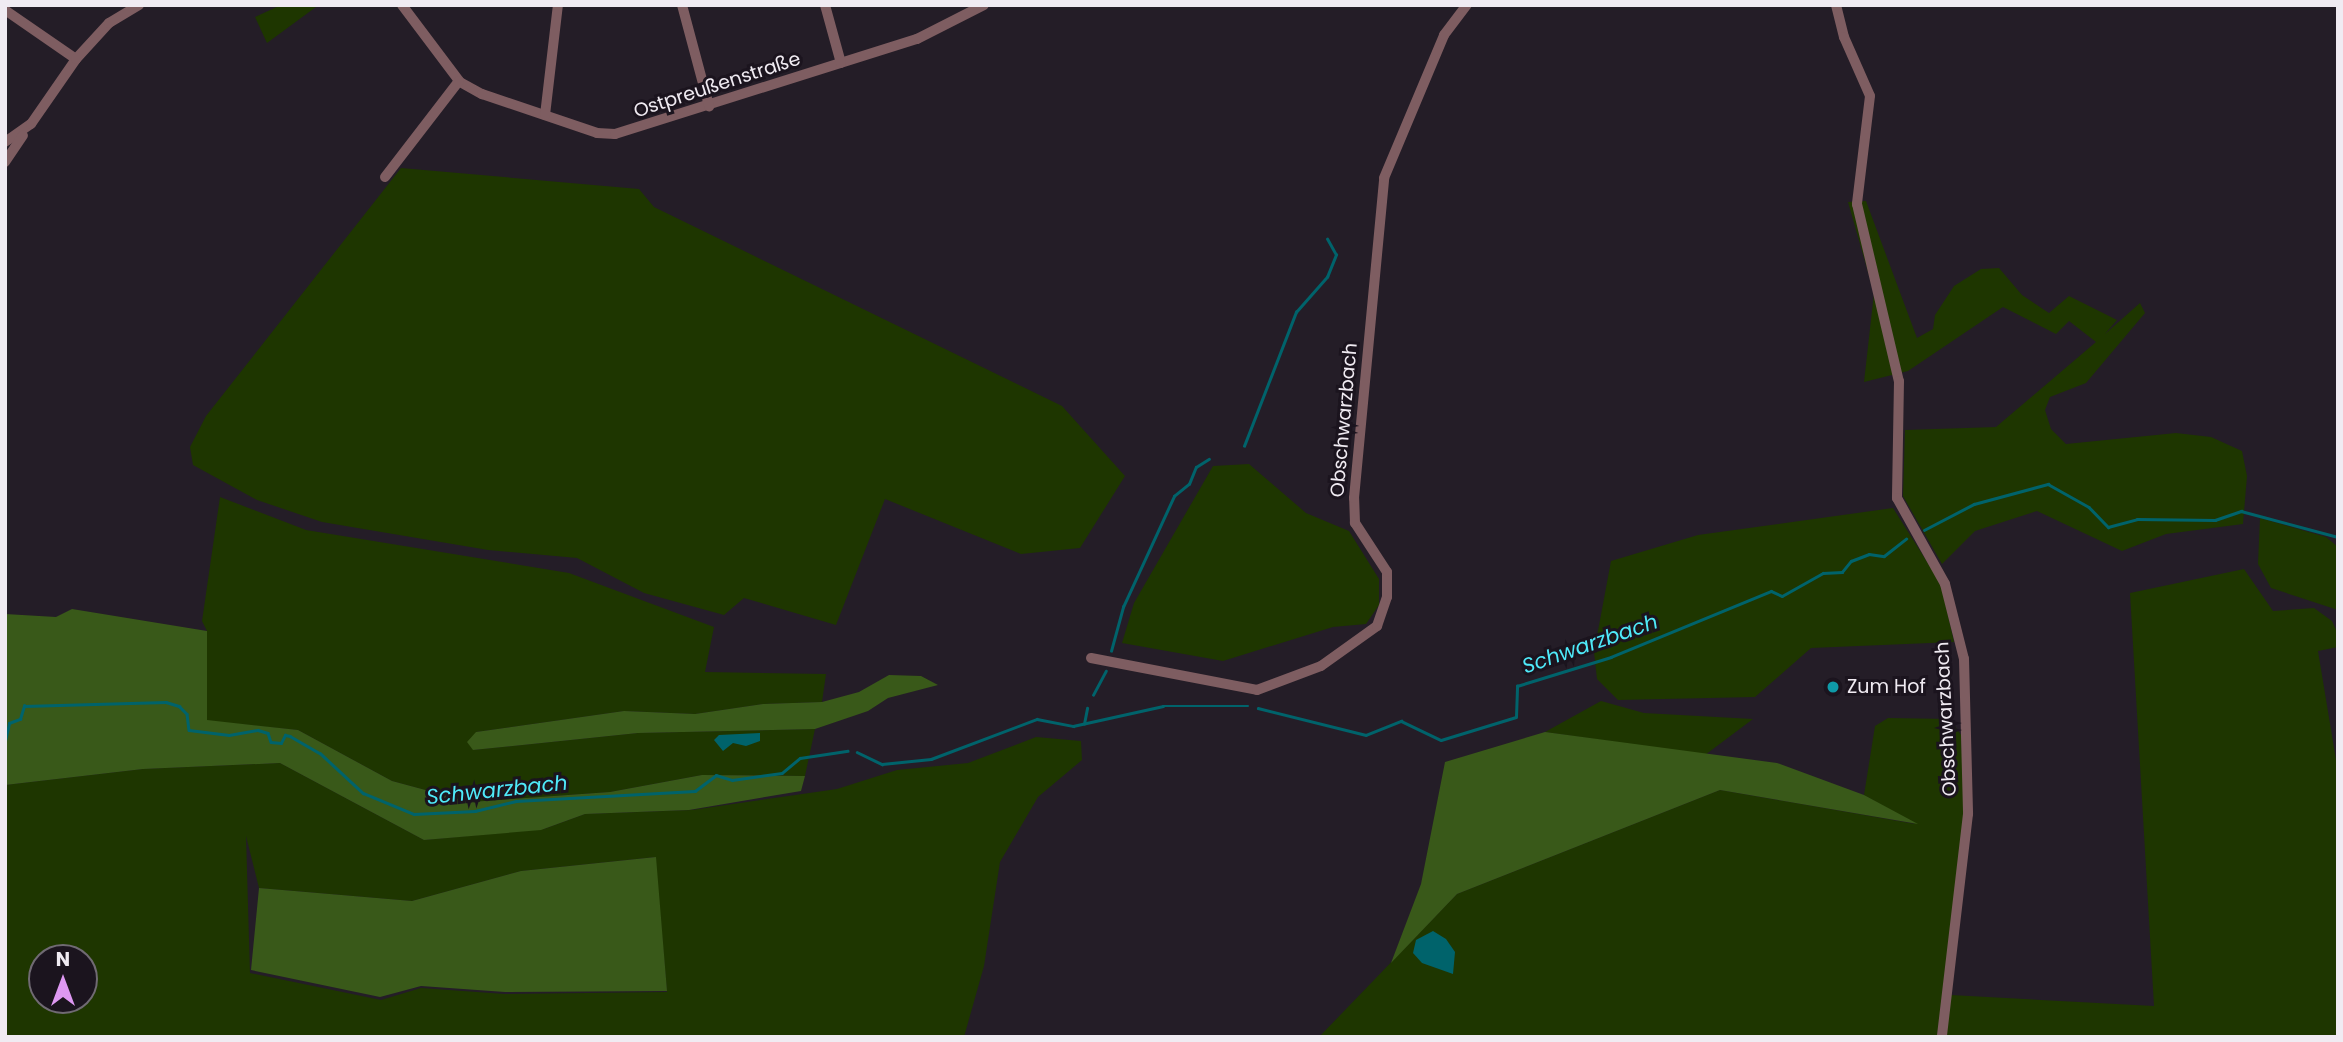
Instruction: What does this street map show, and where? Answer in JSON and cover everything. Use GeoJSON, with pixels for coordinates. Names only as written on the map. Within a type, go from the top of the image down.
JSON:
{"type":"FeatureCollection","features":[{"type":"Feature","properties":{"kind":"street"},"geometry":{"type":"LineString","coordinates":[[5,162],[76,59],[109,23],[139,5]]}},
{"type":"Feature","properties":{"kind":"street","name":"Ostpreußenstraße"},"geometry":{"type":"LineString","coordinates":[[402,5],[459,81],[482,94],[597,133],[615,134],[918,39],[984,5]]}},
{"type":"Feature","properties":{"kind":"street"},"geometry":{"type":"LineString","coordinates":[[545,115],[558,5]]}},
{"type":"Feature","properties":{"kind":"street"},"geometry":{"type":"LineString","coordinates":[[682,5],[709,106]]}},
{"type":"Feature","properties":{"kind":"street"},"geometry":{"type":"LineString","coordinates":[[825,5],[841,63]]}},
{"type":"Feature","properties":{"kind":"street","name":"Obschwarzbach"},"geometry":{"type":"LineString","coordinates":[[1091,658],[1257,690],[1321,666],[1377,626],[1387,597],[1387,572],[1355,523],[1354,498],[1384,178],[1444,35],[1467,5]]}},
{"type":"Feature","properties":{"kind":"street","name":"Obschwarzbach"},"geometry":{"type":"LineString","coordinates":[[1836,5],[1844,37],[1870,96],[1857,204],[1899,381],[1897,498],[1945,584],[1964,659],[1968,814],[1941,1037]]}},
{"type":"Feature","properties":{"kind":"street"},"geometry":{"type":"LineString","coordinates":[[5,10],[76,59]]}},
{"type":"Feature","properties":{"kind":"street"},"geometry":{"type":"LineString","coordinates":[[385,177],[459,81]]}},
{"type":"Feature","properties":{"kind":"street"},"geometry":{"type":"LineString","coordinates":[[5,142],[31,124]]}},
{"type":"Feature","properties":{"kind":"green space"},"geometry":{"type":"Polygon","coordinates":[[[281,5],[316,7],[267,43],[255,17],[281,5]]]}},
{"type":"Feature","properties":{"kind":"green space"},"geometry":{"type":"Polygon","coordinates":[[[401,168],[639,189],[654,207],[1062,406],[1125,476],[1080,548],[1021,554],[885,499],[836,625],[744,598],[724,615],[644,593],[577,558],[488,550],[322,522],[257,500],[193,465],[190,447],[206,416],[401,168]]]}},
{"type":"Feature","properties":{"kind":"green space"},"geometry":{"type":"Polygon","coordinates":[[[1866,201],[1917,338],[1933,329],[1935,315],[1954,286],[1981,269],[1999,268],[2022,295],[2049,313],[2069,296],[2117,320],[2105,334],[2140,303],[2145,313],[2086,383],[2050,397],[2045,410],[2051,429],[2066,444],[2176,433],[2211,437],[2242,451],[2247,476],[2243,524],[2166,534],[2122,551],[2037,511],[1975,531],[1942,564],[1903,496],[1905,430],[1996,427],[2096,342],[2069,321],[2056,334],[2003,307],[1908,371],[1864,382],[1874,293],[1848,202],[1866,201]]]}},
{"type":"Feature","properties":{"kind":"green space"},"geometry":{"type":"Polygon","coordinates":[[[1249,464],[1306,513],[1349,531],[1379,579],[1379,605],[1366,624],[1333,627],[1223,661],[1122,643],[1134,603],[1213,466],[1249,464]]]}},
{"type":"Feature","properties":{"kind":"green space"},"geometry":{"type":"Polygon","coordinates":[[[220,497],[306,530],[569,573],[714,627],[705,672],[826,674],[822,702],[763,704],[695,714],[624,711],[476,732],[473,750],[638,733],[815,729],[805,776],[702,775],[610,792],[470,802],[392,781],[298,730],[207,721],[207,631],[202,621],[220,497]]]}},
{"type":"Feature","properties":{"kind":"green space"},"geometry":{"type":"Polygon","coordinates":[[[1893,508],[1941,584],[1954,642],[1811,648],[1755,697],[1618,700],[1597,679],[1594,652],[1611,561],[1698,535],[1893,508]]]}},
{"type":"Feature","properties":{"kind":"green space"},"geometry":{"type":"Polygon","coordinates":[[[2260,518],[2326,537],[2338,547],[2338,610],[2271,588],[2258,564],[2260,518]]]}},
{"type":"Feature","properties":{"kind":"green space"},"geometry":{"type":"Polygon","coordinates":[[[2244,569],[2273,611],[2314,608],[2332,621],[2338,634],[2338,647],[2318,651],[2338,772],[2338,1037],[1944,1037],[1951,995],[2154,1006],[2130,593],[2244,569]]]}},
{"type":"Feature","properties":{"kind":"green space"},"geometry":{"type":"Polygon","coordinates":[[[72,609],[207,631],[207,720],[298,730],[392,781],[470,802],[610,792],[702,775],[805,776],[801,791],[689,810],[585,814],[541,830],[424,840],[280,763],[143,769],[5,785],[5,614],[56,617],[72,609]]]}},
{"type":"Feature","properties":{"kind":"green space"},"geometry":{"type":"Polygon","coordinates":[[[889,675],[921,676],[938,685],[888,698],[868,711],[815,729],[638,733],[473,750],[467,742],[476,732],[624,711],[695,714],[763,704],[822,702],[859,692],[889,675]]]}},
{"type":"Feature","properties":{"kind":"green space"},"geometry":{"type":"Polygon","coordinates":[[[1601,701],[1644,713],[1753,719],[1705,755],[1545,732],[1601,701]]]}},
{"type":"Feature","properties":{"kind":"green space"},"geometry":{"type":"Polygon","coordinates":[[[1888,718],[1950,719],[1961,735],[1965,816],[1937,1037],[1319,1037],[1457,894],[1720,790],[1915,824],[1864,795],[1875,726],[1888,718]]]}},
{"type":"Feature","properties":{"kind":"green space"},"geometry":{"type":"Polygon","coordinates":[[[1545,732],[1777,763],[1864,795],[1918,824],[1720,790],[1457,894],[1391,963],[1421,884],[1445,762],[1545,732]]]}},
{"type":"Feature","properties":{"kind":"green space"},"geometry":{"type":"Polygon","coordinates":[[[1036,737],[1081,741],[1082,760],[1038,797],[1000,862],[984,966],[964,1037],[5,1037],[5,785],[143,769],[280,763],[424,840],[544,829],[585,814],[692,810],[837,789],[897,770],[968,763],[1036,737]],[[246,836],[250,973],[381,1000],[421,988],[505,994],[667,992],[655,857],[521,871],[412,901],[259,888],[246,836]]]}},
{"type":"Feature","properties":{"kind":"green space"},"geometry":{"type":"Polygon","coordinates":[[[656,857],[667,991],[505,992],[421,986],[380,997],[251,970],[259,888],[412,901],[521,871],[656,857]]]}},
{"type":"Feature","properties":{"kind":"water"},"geometry":{"type":"Polygon","coordinates":[[[760,733],[760,741],[746,746],[733,743],[723,751],[714,740],[719,735],[760,733]]]}},
{"type":"Feature","properties":{"kind":"water"},"geometry":{"type":"Polygon","coordinates":[[[1433,931],[1446,939],[1455,952],[1453,974],[1422,963],[1413,953],[1416,940],[1433,931]]]}},
{"type":"Feature","properties":{"kind":"waterway"},"geometry":{"type":"LineString","coordinates":[[1244,446],[1296,312],[1327,277],[1336,255],[1327,239]]}},
{"type":"Feature","properties":{"kind":"waterway"},"geometry":{"type":"LineString","coordinates":[[1111,651],[1123,607],[1174,496],[1189,484],[1196,467],[1209,459]]}},
{"type":"Feature","properties":{"kind":"waterway","name":"Schwarzbach"},"geometry":{"type":"LineString","coordinates":[[1924,530],[1974,504],[2048,484],[2089,507],[2108,527],[2137,519],[2215,520],[2241,511],[2338,537]]}},
{"type":"Feature","properties":{"kind":"waterway","name":"Schwarzbach"},"geometry":{"type":"LineString","coordinates":[[1258,708],[1366,735],[1401,721],[1441,740],[1516,717],[1517,686],[1611,657],[1771,591],[1782,596],[1823,573],[1842,572],[1851,561],[1869,554],[1884,556],[1906,539]]}},
{"type":"Feature","properties":{"kind":"waterway"},"geometry":{"type":"LineString","coordinates":[[1093,695],[1106,671]]}},
{"type":"Feature","properties":{"kind":"waterway","name":"Schwarzbach"},"geometry":{"type":"LineString","coordinates":[[5,741],[9,723],[20,719],[24,706],[166,702],[179,706],[187,714],[189,730],[229,735],[258,730],[268,733],[271,742],[281,743],[285,735],[290,736],[320,753],[363,793],[414,814],[475,811],[516,801],[695,791],[716,775],[732,780],[782,773],[800,758],[847,751]]}},
{"type":"Feature","properties":{"kind":"waterway","name":"Schwarzbach"},"geometry":{"type":"LineString","coordinates":[[857,752],[882,764],[931,759],[1037,719],[1073,726],[1163,706],[1248,706]]}},
{"type":"Feature","properties":{"kind":"waterway"},"geometry":{"type":"LineString","coordinates":[[1084,724],[1087,708]]}},
{"type":"Feature","properties":{"kind":"place","name":"Zum Hof"},"geometry":{"type":"Point","coordinates":[1833,687]}}]}
